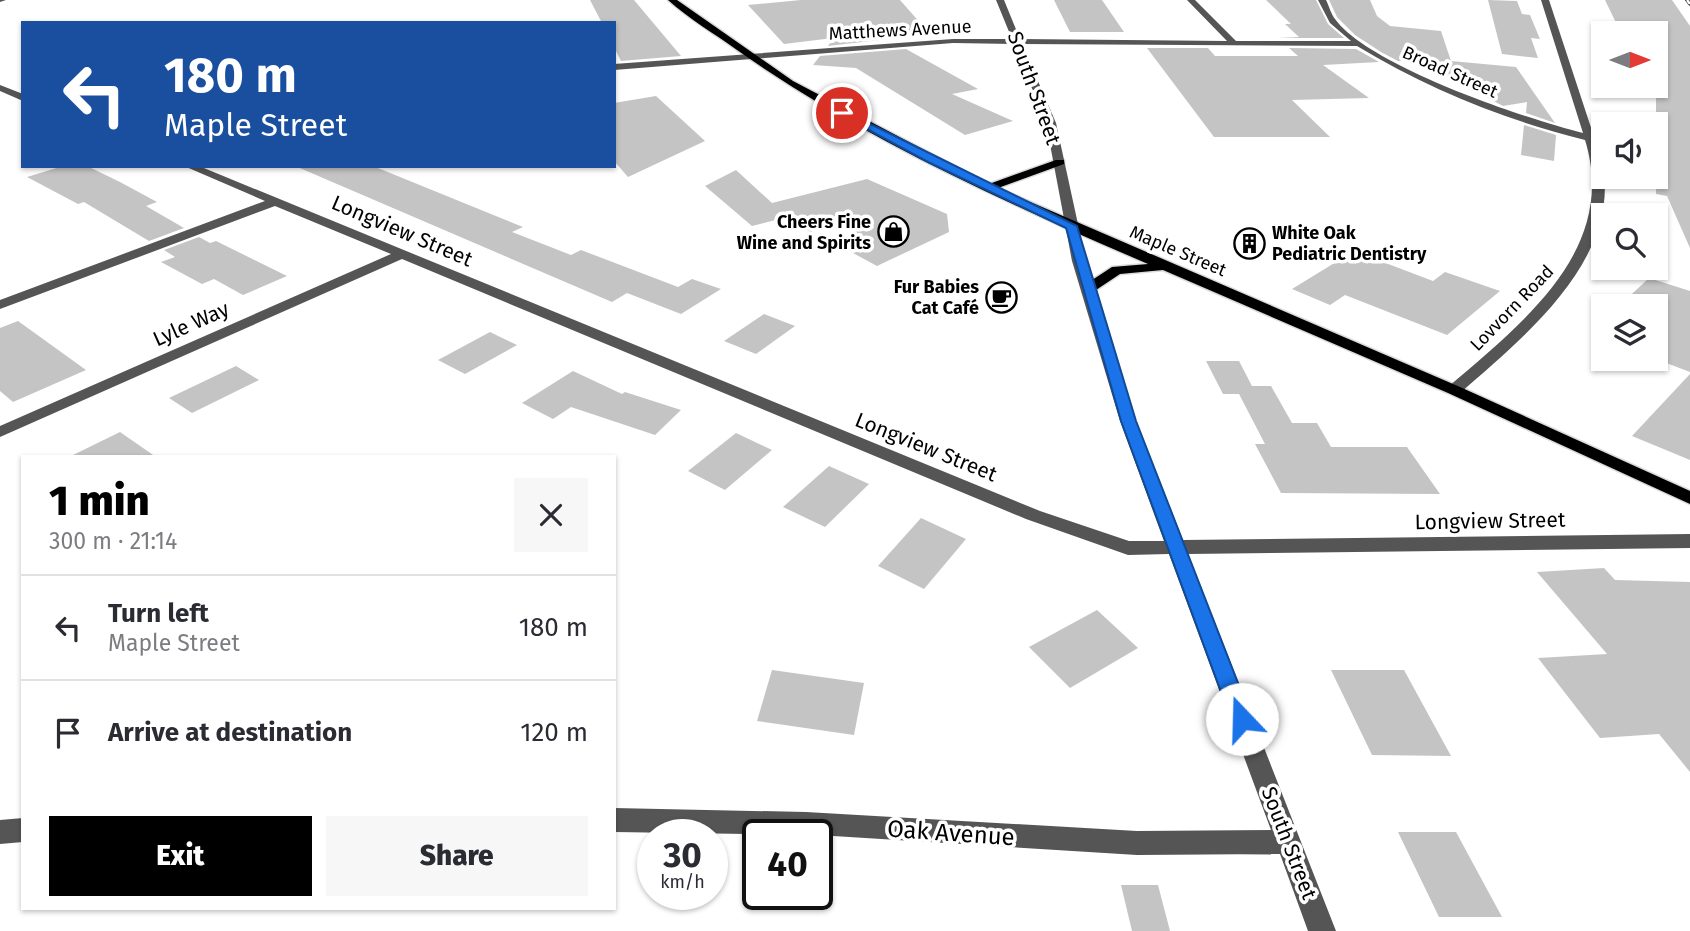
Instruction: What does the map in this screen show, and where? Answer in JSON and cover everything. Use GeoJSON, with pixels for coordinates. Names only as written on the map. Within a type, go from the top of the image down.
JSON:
{"type":"FeatureCollection","features":[{"type":"Feature","properties":{"kind":"main road","name":"Maple Street"},"geometry":{"type":"LineString","coordinates":[[672,0],[747,55],[842,113],[988,188],[1454,390],[1690,498]]}},
{"type":"Feature","properties":{"kind":"main road"},"geometry":{"type":"LineString","coordinates":[[988,188],[1060,162]]}},
{"type":"Feature","properties":{"kind":"main road"},"geometry":{"type":"LineString","coordinates":[[1088,289],[1117,270],[1168,268]]}},
{"type":"Feature","properties":{"kind":"street","name":"South Street"},"geometry":{"type":"LineString","coordinates":[[1000,0],[1051,124],[1071,226],[1128,421],[1322,931]]}},
{"type":"Feature","properties":{"kind":"street"},"geometry":{"type":"LineString","coordinates":[[1191,0],[1234,43]]}},
{"type":"Feature","properties":{"kind":"street","name":"Broad Street"},"geometry":{"type":"LineString","coordinates":[[1322,0],[1329,20],[1357,44],[1406,70],[1503,113],[1555,131],[1589,138]]}},
{"type":"Feature","properties":{"kind":"street","name":"Lovvorn Road"},"geometry":{"type":"LineString","coordinates":[[1454,390],[1513,339],[1566,278],[1587,242],[1598,210],[1599,178],[1589,138],[1545,0]]}},
{"type":"Feature","properties":{"kind":"street","name":"Matthews Avenue"},"geometry":{"type":"LineString","coordinates":[[616,67],[922,42],[1357,44]]}},
{"type":"Feature","properties":{"kind":"street"},"geometry":{"type":"LineString","coordinates":[[0,88],[21,97]]}},
{"type":"Feature","properties":{"kind":"street","name":"Longview Street"},"geometry":{"type":"LineString","coordinates":[[194,168],[1033,515],[1128,548],[1690,541]]}},
{"type":"Feature","properties":{"kind":"street"},"geometry":{"type":"LineString","coordinates":[[0,305],[274,202]]}},
{"type":"Feature","properties":{"kind":"street","name":"Lyle Way"},"geometry":{"type":"LineString","coordinates":[[0,432],[400,255]]}},
{"type":"Feature","properties":{"kind":"street","name":"Oak Avenue"},"geometry":{"type":"LineString","coordinates":[[616,821],[806,824],[1137,843],[1289,842]]}},
{"type":"Feature","properties":{"kind":"street"},"geometry":{"type":"LineString","coordinates":[[0,832],[21,830]]}},
{"type":"Feature","properties":{"kind":"building"},"geometry":{"type":"Polygon","coordinates":[[[590,0],[634,0],[681,56],[621,61],[616,51],[616,21],[601,21],[590,0]]]}},
{"type":"Feature","properties":{"kind":"building"},"geometry":{"type":"Polygon","coordinates":[[[801,0],[900,0],[930,34],[828,46],[833,38],[784,44],[748,5],[801,0]]]}},
{"type":"Feature","properties":{"kind":"building"},"geometry":{"type":"Polygon","coordinates":[[[1054,0],[1102,0],[1124,32],[1070,32],[1054,0]]]}},
{"type":"Feature","properties":{"kind":"building"},"geometry":{"type":"Polygon","coordinates":[[[1266,0],[1316,0],[1328,24],[1344,38],[1278,38],[1299,37],[1285,24],[1291,24],[1266,0]]]}},
{"type":"Feature","properties":{"kind":"building"},"geometry":{"type":"Polygon","coordinates":[[[1329,0],[1370,0],[1377,16],[1390,26],[1441,31],[1451,61],[1516,67],[1555,123],[1526,113],[1527,102],[1503,106],[1417,60],[1398,61],[1381,52],[1355,35],[1337,17],[1329,0]]]}},
{"type":"Feature","properties":{"kind":"building"},"geometry":{"type":"Polygon","coordinates":[[[1488,0],[1517,1],[1522,14],[1530,15],[1540,39],[1531,38],[1538,58],[1502,54],[1488,0]]]}},
{"type":"Feature","properties":{"kind":"building"},"geometry":{"type":"Polygon","coordinates":[[[1605,0],[1672,0],[1690,26],[1690,248],[1667,196],[1656,194],[1656,189],[1668,189],[1668,112],[1656,112],[1656,98],[1668,98],[1668,21],[1615,21],[1605,0]]]}},
{"type":"Feature","properties":{"kind":"building"},"geometry":{"type":"Polygon","coordinates":[[[1147,48],[1208,48],[1215,56],[1298,56],[1289,48],[1356,49],[1379,62],[1323,65],[1369,98],[1292,100],[1330,137],[1214,137],[1147,48]]]}},
{"type":"Feature","properties":{"kind":"building"},"geometry":{"type":"Polygon","coordinates":[[[906,49],[978,89],[952,94],[1013,121],[965,135],[856,68],[813,65],[820,56],[906,49]]]}},
{"type":"Feature","properties":{"kind":"building"},"geometry":{"type":"Polygon","coordinates":[[[656,96],[705,141],[628,177],[616,163],[616,103],[656,96]]]}},
{"type":"Feature","properties":{"kind":"building"},"geometry":{"type":"Polygon","coordinates":[[[1524,125],[1556,135],[1554,161],[1521,155],[1524,125]]]}},
{"type":"Feature","properties":{"kind":"building"},"geometry":{"type":"Polygon","coordinates":[[[56,168],[91,168],[157,202],[146,206],[184,228],[149,241],[84,202],[78,204],[27,177],[56,168]]]}},
{"type":"Feature","properties":{"kind":"building"},"geometry":{"type":"Polygon","coordinates":[[[300,168],[378,168],[523,227],[512,232],[571,255],[581,250],[678,287],[692,279],[721,289],[681,314],[627,293],[612,302],[300,168]]]}},
{"type":"Feature","properties":{"kind":"building"},"geometry":{"type":"Polygon","coordinates":[[[736,170],[772,203],[867,179],[947,214],[949,232],[877,266],[853,253],[861,248],[839,215],[811,232],[783,218],[752,226],[705,186],[736,170]]]}},
{"type":"Feature","properties":{"kind":"building"},"geometry":{"type":"Polygon","coordinates":[[[199,237],[210,243],[216,241],[287,276],[243,295],[214,279],[202,284],[161,262],[175,257],[164,250],[199,237]]]}},
{"type":"Feature","properties":{"kind":"building"},"geometry":{"type":"Polygon","coordinates":[[[1354,251],[1433,281],[1445,272],[1500,291],[1447,335],[1345,295],[1330,305],[1292,289],[1354,251]]]}},
{"type":"Feature","properties":{"kind":"building"},"geometry":{"type":"Polygon","coordinates":[[[1647,280],[1690,291],[1690,372],[1668,364],[1668,294],[1632,294],[1647,280]]]}},
{"type":"Feature","properties":{"kind":"building"},"geometry":{"type":"Polygon","coordinates":[[[764,314],[795,326],[756,354],[724,341],[764,314]]]}},
{"type":"Feature","properties":{"kind":"building"},"geometry":{"type":"Polygon","coordinates":[[[18,321],[86,370],[13,402],[0,391],[0,328],[18,321]]]}},
{"type":"Feature","properties":{"kind":"building"},"geometry":{"type":"Polygon","coordinates":[[[490,332],[517,345],[465,374],[438,360],[490,332]]]}},
{"type":"Feature","properties":{"kind":"building"},"geometry":{"type":"Polygon","coordinates":[[[1206,361],[1239,361],[1252,386],[1271,386],[1292,423],[1317,423],[1331,447],[1407,447],[1440,494],[1281,493],[1255,444],[1265,444],[1239,394],[1223,394],[1206,361]]]}},
{"type":"Feature","properties":{"kind":"building"},"geometry":{"type":"Polygon","coordinates":[[[236,366],[259,380],[192,413],[169,398],[236,366]]]}},
{"type":"Feature","properties":{"kind":"building"},"geometry":{"type":"Polygon","coordinates":[[[573,371],[622,394],[625,392],[681,410],[655,435],[571,407],[553,419],[522,403],[573,371]]]}},
{"type":"Feature","properties":{"kind":"building"},"geometry":{"type":"Polygon","coordinates":[[[1690,374],[1690,460],[1632,436],[1690,374]]]}},
{"type":"Feature","properties":{"kind":"building"},"geometry":{"type":"Polygon","coordinates":[[[120,432],[153,455],[73,455],[120,432]]]}},
{"type":"Feature","properties":{"kind":"building"},"geometry":{"type":"Polygon","coordinates":[[[736,433],[772,450],[725,490],[688,471],[736,433]]]}},
{"type":"Feature","properties":{"kind":"building"},"geometry":{"type":"Polygon","coordinates":[[[829,466],[869,484],[825,527],[783,507],[829,466]]]}},
{"type":"Feature","properties":{"kind":"building"},"geometry":{"type":"Polygon","coordinates":[[[921,518],[966,539],[924,589],[878,566],[921,518]]]}},
{"type":"Feature","properties":{"kind":"building"},"geometry":{"type":"Polygon","coordinates":[[[1604,568],[1615,580],[1690,582],[1690,772],[1659,734],[1600,738],[1538,658],[1607,654],[1537,572],[1604,568]]]}},
{"type":"Feature","properties":{"kind":"building"},"geometry":{"type":"Polygon","coordinates":[[[1097,610],[1138,648],[1070,688],[1029,647],[1097,610]]]}},
{"type":"Feature","properties":{"kind":"building"},"geometry":{"type":"Polygon","coordinates":[[[772,670],[864,683],[854,735],[757,721],[772,670]]]}},
{"type":"Feature","properties":{"kind":"building"},"geometry":{"type":"Polygon","coordinates":[[[1331,670],[1404,670],[1451,756],[1372,755],[1331,670]]]}},
{"type":"Feature","properties":{"kind":"building"},"geometry":{"type":"Polygon","coordinates":[[[1398,832],[1456,832],[1502,917],[1439,917],[1398,832]]]}},
{"type":"Feature","properties":{"kind":"building"},"geometry":{"type":"Polygon","coordinates":[[[1121,885],[1158,885],[1170,931],[1132,931],[1121,885]]]}},
{"type":"Feature","properties":{"kind":"railway"},"geometry":{"type":"LineString","coordinates":[[1687,0],[1690,4]]}},
{"type":"Feature","properties":{"kind":"place","name":"Cheers Fine Wine and Spirits"},"geometry":{"type":"Point","coordinates":[894,232]}},
{"type":"Feature","properties":{"kind":"place","name":"White Oak Pediatric Dentistry"},"geometry":{"type":"Point","coordinates":[1249,243]}},
{"type":"Feature","properties":{"kind":"place","name":"Fur Babies Cat Café"},"geometry":{"type":"Point","coordinates":[1002,297]}},
{"type":"Feature","properties":{"kind":"route"},"geometry":{"type":"LineString","coordinates":[[842,113],[931,160],[1071,226],[1079,261],[1128,421],[1242,719]]}}]}
